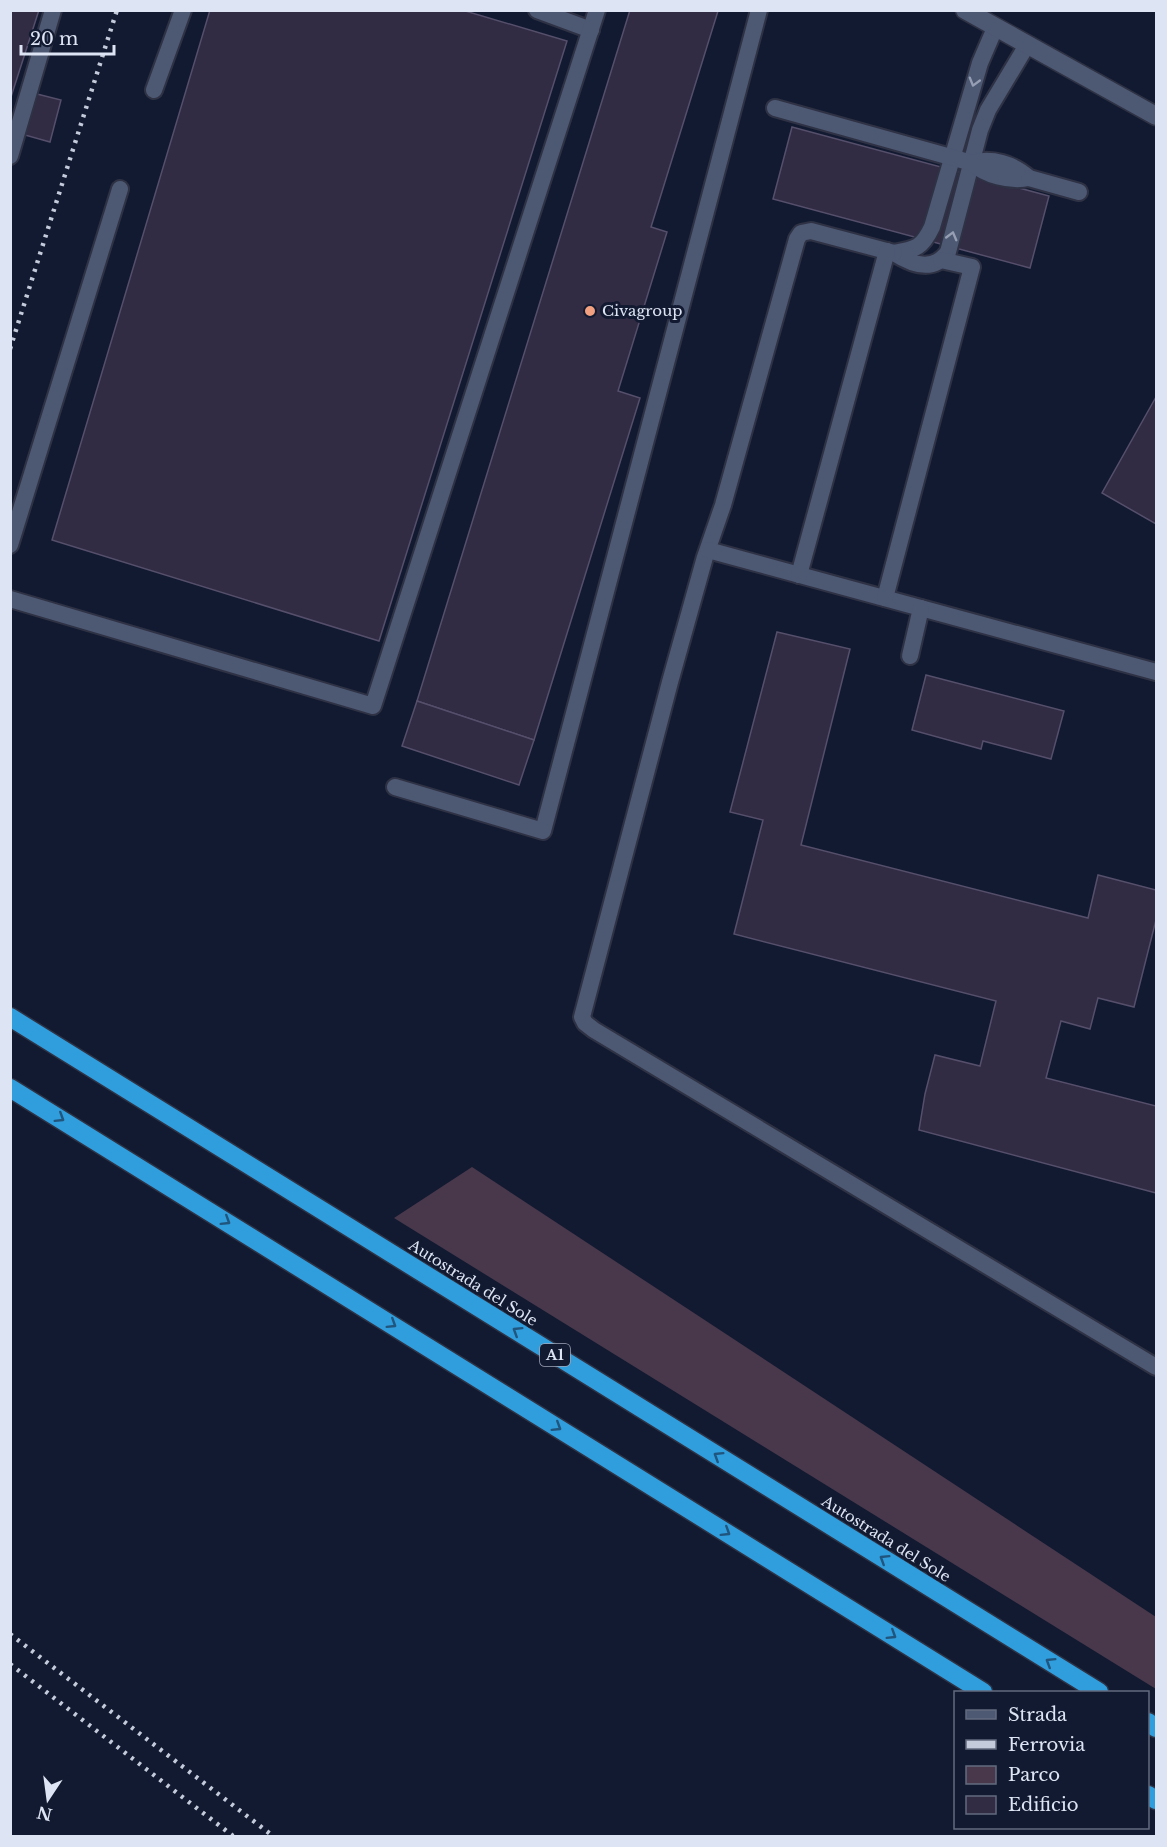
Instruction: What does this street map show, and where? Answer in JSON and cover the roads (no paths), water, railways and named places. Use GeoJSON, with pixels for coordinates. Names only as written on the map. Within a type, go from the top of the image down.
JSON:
{"type":"FeatureCollection","features":[{"type":"Feature","properties":{"kind":"highway","name":"Autostrada del Sole"},"geometry":{"type":"LineString","coordinates":[[10,1017],[1097,1691]]}},
{"type":"Feature","properties":{"kind":"highway"},"geometry":{"type":"LineString","coordinates":[[10,1088],[981,1691]]}},
{"type":"Feature","properties":{"kind":"street"},"geometry":{"type":"LineString","coordinates":[[965,10],[1156,116]]}},
{"type":"Feature","properties":{"kind":"lane"},"geometry":{"type":"LineString","coordinates":[[10,156],[53,10]]}},
{"type":"Feature","properties":{"kind":"lane"},"geometry":{"type":"LineString","coordinates":[[154,90],[183,10]]}},
{"type":"Feature","properties":{"kind":"lane"},"geometry":{"type":"LineString","coordinates":[[537,10],[591,30]]}},
{"type":"Feature","properties":{"kind":"lane"},"geometry":{"type":"LineString","coordinates":[[10,599],[373,706],[597,10]]}},
{"type":"Feature","properties":{"kind":"lane"},"geometry":{"type":"LineString","coordinates":[[395,787],[543,831],[759,10]]}},
{"type":"Feature","properties":{"kind":"lane"},"geometry":{"type":"LineString","coordinates":[[890,252],[915,249],[925,242],[932,227],[980,63],[995,28]]}},
{"type":"Feature","properties":{"kind":"lane"},"geometry":{"type":"LineString","coordinates":[[1027,45],[988,110],[980,130],[948,252],[941,260],[921,265],[908,262],[890,252],[811,231],[801,233],[797,239],[723,505],[670,682],[582,1017],[585,1023],[604,1036],[1156,1367]]}},
{"type":"Feature","properties":{"kind":"lane"},"geometry":{"type":"LineString","coordinates":[[775,108],[972,163],[980,171],[1017,180],[1029,178],[1079,192]]}},
{"type":"Feature","properties":{"kind":"lane"},"geometry":{"type":"LineString","coordinates":[[10,545],[120,189]]}},
{"type":"Feature","properties":{"kind":"lane"},"geometry":{"type":"LineString","coordinates":[[799,574],[890,252]]}},
{"type":"Feature","properties":{"kind":"lane"},"geometry":{"type":"LineString","coordinates":[[885,598],[972,267],[941,260]]}},
{"type":"Feature","properties":{"kind":"lane"},"geometry":{"type":"LineString","coordinates":[[708,550],[1156,672]]}},
{"type":"Feature","properties":{"kind":"lane"},"geometry":{"type":"LineString","coordinates":[[910,656],[921,608]]}},
{"type":"Feature","properties":{"kind":"railway"},"geometry":{"type":"LineString","coordinates":[[10,349],[117,10]]}},
{"type":"Feature","properties":{"kind":"railway"},"geometry":{"type":"LineString","coordinates":[[10,1634],[273,1836]]}},
{"type":"Feature","properties":{"kind":"railway"},"geometry":{"type":"LineString","coordinates":[[10,1664],[233,1836]]}},
{"type":"Feature","properties":{"kind":"place","name":"Civagroup"},"geometry":{"type":"Point","coordinates":[590,311]}}]}
